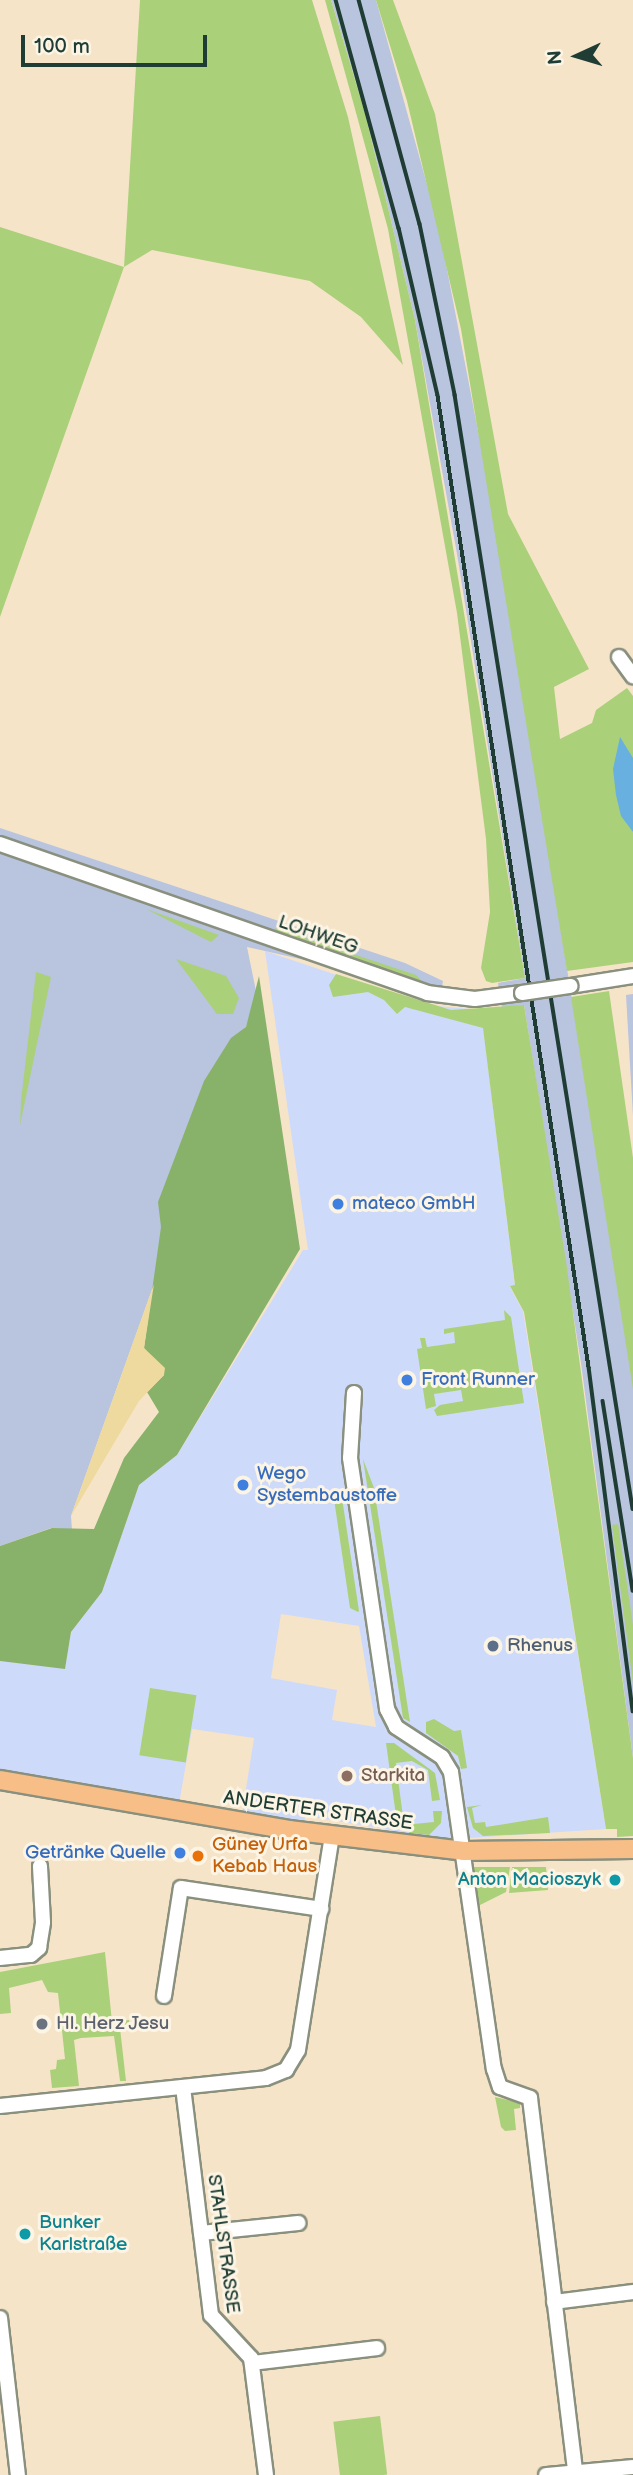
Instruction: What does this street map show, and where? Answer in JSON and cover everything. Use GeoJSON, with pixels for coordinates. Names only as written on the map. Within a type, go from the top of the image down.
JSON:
{"type":"FeatureCollection","features":[{"type":"Feature","properties":{"kind":"main road","name":"ANDERTER STRASSE"},"geometry":{"type":"LineString","coordinates":[[0,1780],[332,1836],[464,1852],[632,1849]]}},
{"type":"Feature","properties":{"kind":"street"},"geometry":{"type":"LineString","coordinates":[[619,657],[633,676]]}},
{"type":"Feature","properties":{"kind":"street","name":"LOHWEG"},"geometry":{"type":"LineString","coordinates":[[0,844],[427,993],[475,999],[633,976]]}},
{"type":"Feature","properties":{"kind":"street"},"geometry":{"type":"LineString","coordinates":[[354,1392],[350,1458],[387,1709],[396,1727],[447,1764],[464,1852],[494,2069],[500,2087],[530,2098],[575,2472]]}},
{"type":"Feature","properties":{"kind":"street"},"geometry":{"type":"LineString","coordinates":[[0,2106],[266,2078],[293,2063],[332,1836]]}},
{"type":"Feature","properties":{"kind":"street"},"geometry":{"type":"LineString","coordinates":[[0,1958],[31,1955],[39,1948],[43,1922],[40,1866]]}},
{"type":"Feature","properties":{"kind":"street"},"geometry":{"type":"LineString","coordinates":[[164,1996],[181,1888],[321,1909]]}},
{"type":"Feature","properties":{"kind":"street","name":"STAHLSTRASSE"},"geometry":{"type":"LineString","coordinates":[[183,2087],[211,2315],[253,2363]]}},
{"type":"Feature","properties":{"kind":"street"},"geometry":{"type":"LineString","coordinates":[[201,2233],[299,2223]]}},
{"type":"Feature","properties":{"kind":"street"},"geometry":{"type":"LineString","coordinates":[[554,2302],[633,2292]]}},
{"type":"Feature","properties":{"kind":"street"},"geometry":{"type":"LineString","coordinates":[[0,2318],[18,2475]]}},
{"type":"Feature","properties":{"kind":"street"},"geometry":{"type":"LineString","coordinates":[[266,2475],[253,2363],[377,2348]]}},
{"type":"Feature","properties":{"kind":"street"},"geometry":{"type":"LineString","coordinates":[[546,2475],[633,2467]]}},
{"type":"Feature","properties":{"kind":"shaded area"},"geometry":{"type":"Polygon","coordinates":[[[331,0],[376,0],[439,228],[493,509],[633,1379],[633,1758],[581,1363],[524,1005],[502,1008],[498,983],[525,978],[457,554],[415,320],[365,113],[331,0]]]}},
{"type":"Feature","properties":{"kind":"shaded area"},"geometry":{"type":"Polygon","coordinates":[[[0,828],[405,963],[443,981],[441,991],[247,947],[257,996],[71,1516],[72,1530],[51,1528],[0,1546],[0,828]]]}},
{"type":"Feature","properties":{"kind":"shaded area"},"geometry":{"type":"Polygon","coordinates":[[[265,951],[426,1005],[481,1010],[515,1286],[510,1287],[523,1311],[606,1829],[425,1841],[392,1836],[391,1830],[306,1816],[303,1824],[242,1814],[254,1738],[192,1729],[179,1804],[0,1773],[0,1661],[65,1668],[71,1632],[102,1592],[139,1485],[177,1455],[303,1250],[308,1250],[265,951]],[[281,1614],[271,1678],[337,1690],[332,1720],[376,1727],[359,1626],[281,1614]]]}},
{"type":"Feature","properties":{"kind":"shaded area"},"geometry":{"type":"Polygon","coordinates":[[[633,994],[633,1116],[626,995],[633,994]]]}},
{"type":"Feature","properties":{"kind":"green space"},"geometry":{"type":"Polygon","coordinates":[[[140,0],[312,0],[348,117],[403,365],[361,317],[310,281],[152,250],[124,267],[140,0]]]}},
{"type":"Feature","properties":{"kind":"green space"},"geometry":{"type":"Polygon","coordinates":[[[325,0],[331,0],[365,113],[415,320],[525,978],[492,983],[486,981],[481,968],[490,912],[486,839],[457,613],[388,229],[325,0]]]}},
{"type":"Feature","properties":{"kind":"green space"},"geometry":{"type":"Polygon","coordinates":[[[376,0],[393,0],[435,114],[508,514],[589,669],[554,687],[560,739],[592,723],[596,710],[627,688],[633,696],[633,962],[567,971],[461,329],[407,101],[376,0]]]}},
{"type":"Feature","properties":{"kind":"green space"},"geometry":{"type":"Polygon","coordinates":[[[0,227],[124,267],[0,617],[0,227]]]}},
{"type":"Feature","properties":{"kind":"green space"},"geometry":{"type":"Polygon","coordinates":[[[146,909],[219,935],[211,942],[146,909]]]}},
{"type":"Feature","properties":{"kind":"green space"},"geometry":{"type":"Polygon","coordinates":[[[275,928],[416,975],[427,986],[273,933],[275,928]]]}},
{"type":"Feature","properties":{"kind":"green space"},"geometry":{"type":"Polygon","coordinates":[[[176,959],[226,976],[239,998],[233,1014],[217,1014],[176,959]]]}},
{"type":"Feature","properties":{"kind":"green space"},"geometry":{"type":"Polygon","coordinates":[[[36,972],[51,977],[20,1125],[21,1101],[36,972]]]}},
{"type":"Feature","properties":{"kind":"green space"},"geometry":{"type":"Polygon","coordinates":[[[336,974],[451,1010],[524,1005],[566,1261],[633,1758],[633,1836],[617,1837],[617,1829],[606,1829],[524,1312],[510,1286],[515,1285],[483,1028],[405,1007],[397,1014],[384,1000],[368,992],[333,997],[329,985],[336,974]]]}},
{"type":"Feature","properties":{"kind":"green space"},"geometry":{"type":"Polygon","coordinates":[[[259,976],[300,1249],[177,1455],[139,1485],[102,1592],[71,1632],[65,1669],[0,1661],[0,1546],[52,1528],[94,1529],[124,1458],[159,1412],[147,1392],[164,1375],[144,1348],[161,1227],[158,1202],[204,1081],[231,1038],[246,1027],[259,976]]]}},
{"type":"Feature","properties":{"kind":"green space"},"geometry":{"type":"Polygon","coordinates":[[[609,991],[633,1158],[633,1389],[571,997],[609,991]]]}},
{"type":"Feature","properties":{"kind":"green space"},"geometry":{"type":"Polygon","coordinates":[[[504,1310],[511,1317],[524,1403],[437,1416],[434,1410],[440,1405],[463,1401],[461,1390],[434,1394],[436,1406],[426,1409],[417,1349],[422,1348],[420,1338],[425,1338],[427,1347],[455,1343],[454,1332],[444,1334],[444,1329],[505,1320],[504,1310]]]}},
{"type":"Feature","properties":{"kind":"green space"},"geometry":{"type":"Polygon","coordinates":[[[363,1459],[374,1488],[410,1722],[403,1718],[363,1459]]]}},
{"type":"Feature","properties":{"kind":"green space"},"geometry":{"type":"Polygon","coordinates":[[[342,1498],[358,1612],[350,1608],[334,1499],[342,1498]]]}},
{"type":"Feature","properties":{"kind":"green space"},"geometry":{"type":"Polygon","coordinates":[[[618,1524],[633,1625],[633,1683],[612,1525],[618,1524]]]}},
{"type":"Feature","properties":{"kind":"green space"},"geometry":{"type":"Polygon","coordinates":[[[150,1688],[196,1695],[186,1763],[139,1755],[150,1688]]]}},
{"type":"Feature","properties":{"kind":"green space"},"geometry":{"type":"Polygon","coordinates":[[[434,1719],[454,1731],[461,1730],[467,1768],[461,1769],[458,1756],[426,1733],[426,1722],[434,1719]]]}},
{"type":"Feature","properties":{"kind":"green space"},"geometry":{"type":"Polygon","coordinates":[[[386,1743],[394,1743],[435,1773],[440,1800],[432,1801],[428,1770],[412,1761],[396,1763],[403,1817],[413,1815],[414,1824],[434,1822],[433,1811],[442,1811],[441,1823],[429,1835],[409,1833],[408,1825],[397,1823],[386,1743]]]}},
{"type":"Feature","properties":{"kind":"green space"},"geometry":{"type":"Polygon","coordinates":[[[482,1805],[472,1808],[475,1823],[485,1822],[486,1827],[548,1817],[550,1833],[483,1836],[473,1828],[467,1807],[482,1805]]]}},
{"type":"Feature","properties":{"kind":"green space"},"geometry":{"type":"Polygon","coordinates":[[[473,1867],[510,1867],[506,1892],[478,1906],[473,1867]]]}},
{"type":"Feature","properties":{"kind":"green space"},"geometry":{"type":"Polygon","coordinates":[[[512,1867],[546,1867],[548,1890],[509,1893],[512,1867]]]}},
{"type":"Feature","properties":{"kind":"green space"},"geometry":{"type":"Polygon","coordinates":[[[105,1952],[112,2022],[129,2020],[130,2027],[120,2028],[126,2081],[120,2081],[114,2036],[81,2038],[74,2040],[79,2086],[52,2088],[50,2070],[56,2069],[57,2060],[65,2059],[58,1993],[48,1992],[42,1980],[9,1988],[11,2013],[0,2014],[0,1972],[105,1952]]]}},
{"type":"Feature","properties":{"kind":"green space"},"geometry":{"type":"Polygon","coordinates":[[[495,2097],[520,2103],[520,2108],[514,2109],[516,2130],[505,2131],[501,2127],[495,2097]]]}},
{"type":"Feature","properties":{"kind":"green space"},"geometry":{"type":"Polygon","coordinates":[[[380,2416],[387,2475],[340,2475],[333,2422],[380,2416]]]}},
{"type":"Feature","properties":{"kind":"sand"},"geometry":{"type":"Polygon","coordinates":[[[154,1284],[144,1348],[165,1368],[164,1375],[139,1401],[71,1516],[154,1284]]]}},
{"type":"Feature","properties":{"kind":"water"},"geometry":{"type":"Polygon","coordinates":[[[620,737],[633,758],[633,832],[621,816],[616,795],[613,769],[620,737]]]}},
{"type":"Feature","properties":{"kind":"railway"},"geometry":{"type":"LineString","coordinates":[[336,0],[399,228],[438,396],[589,1367],[633,1711]]}},
{"type":"Feature","properties":{"kind":"railway"},"geometry":{"type":"LineString","coordinates":[[359,0],[420,224],[455,395],[633,1509]]}},
{"type":"Feature","properties":{"kind":"railway"},"geometry":{"type":"LineString","coordinates":[[603,1401],[633,1591]]}},
{"type":"Feature","properties":{"kind":"place","name":"mateco GmbH"},"geometry":{"type":"Point","coordinates":[338,1204]}},
{"type":"Feature","properties":{"kind":"place","name":"Front Runner"},"geometry":{"type":"Point","coordinates":[407,1380]}},
{"type":"Feature","properties":{"kind":"place","name":"Wego Systembaustoffe"},"geometry":{"type":"Point","coordinates":[243,1485]}},
{"type":"Feature","properties":{"kind":"place","name":"Rhenus"},"geometry":{"type":"Point","coordinates":[493,1646]}},
{"type":"Feature","properties":{"kind":"place","name":"Starkita"},"geometry":{"type":"Point","coordinates":[347,1776]}},
{"type":"Feature","properties":{"kind":"place","name":"Getränke Quelle"},"geometry":{"type":"Point","coordinates":[180,1853]}},
{"type":"Feature","properties":{"kind":"place","name":"Güney Urfa Kebab Haus"},"geometry":{"type":"Point","coordinates":[198,1856]}},
{"type":"Feature","properties":{"kind":"place","name":"Anton Macioszyk"},"geometry":{"type":"Point","coordinates":[615,1880]}},
{"type":"Feature","properties":{"kind":"place","name":"Hl. Herz Jesu"},"geometry":{"type":"Point","coordinates":[42,2024]}},
{"type":"Feature","properties":{"kind":"place","name":"Bunker Karlstraße"},"geometry":{"type":"Point","coordinates":[25,2234]}}]}
